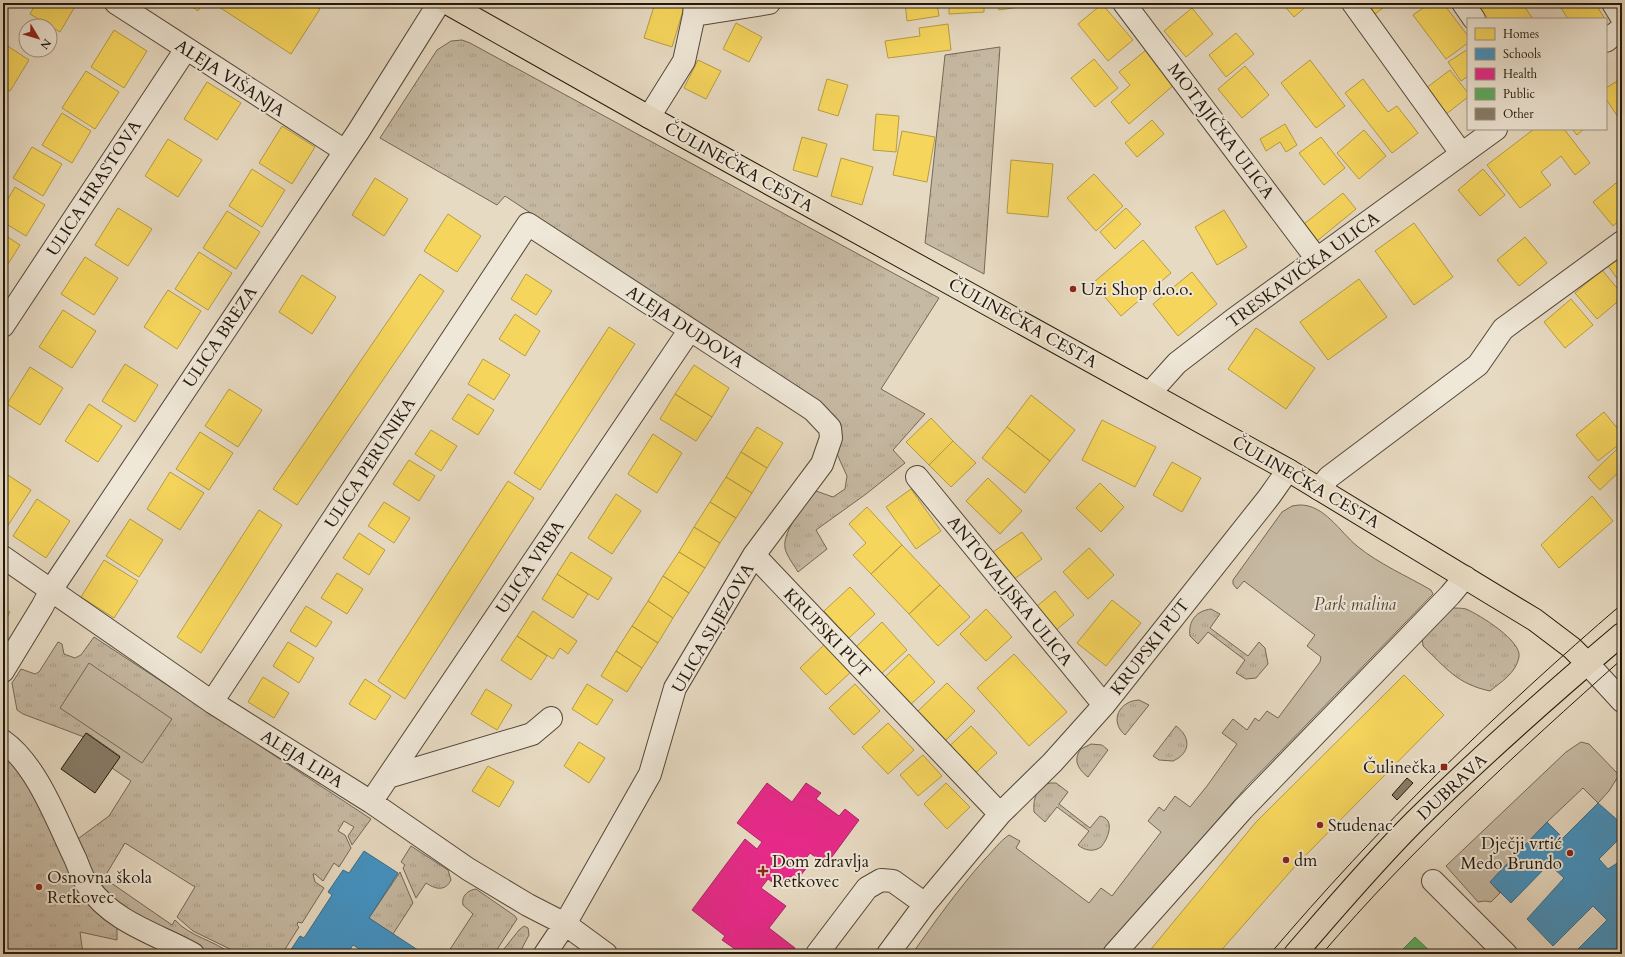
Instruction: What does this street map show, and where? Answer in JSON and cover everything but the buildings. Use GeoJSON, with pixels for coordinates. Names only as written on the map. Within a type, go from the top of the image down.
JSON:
{"type":"FeatureCollection","features":[{"type":"Feature","properties":{"kind":"main road","name":"ČULINEČKA CESTA"},"geometry":{"type":"LineString","coordinates":[[447,3],[649,117],[1288,470],[1465,576],[1550,631],[1587,663]]}},
{"type":"Feature","properties":{"kind":"main road","name":"DUBRAVA"},"geometry":{"type":"LineString","coordinates":[[1295,954],[1365,873],[1415,821],[1587,663],[1622,634]]}},
{"type":"Feature","properties":{"kind":"street","name":"ALEJA VIŠANJA"},"geometry":{"type":"LineString","coordinates":[[116,3],[345,151]]}},
{"type":"Feature","properties":{"kind":"street","name":"ULICA BREZA"},"geometry":{"type":"LineString","coordinates":[[3,670],[51,590],[358,132],[439,3]]}},
{"type":"Feature","properties":{"kind":"street"},"geometry":{"type":"LineString","coordinates":[[649,117],[684,61],[694,9],[769,3]]}},
{"type":"Feature","properties":{"kind":"street","name":"MOTAJIČKA ULICA"},"geometry":{"type":"LineString","coordinates":[[1124,3],[1317,259]]}},
{"type":"Feature","properties":{"kind":"street"},"geometry":{"type":"LineString","coordinates":[[1353,3],[1461,153]]}},
{"type":"Feature","properties":{"kind":"street"},"geometry":{"type":"LineString","coordinates":[[1463,3],[1473,18]]}},
{"type":"Feature","properties":{"kind":"street"},"geometry":{"type":"LineString","coordinates":[[1613,3],[1622,18]]}},
{"type":"Feature","properties":{"kind":"street"},"geometry":{"type":"LineString","coordinates":[[1607,40],[1622,28]]}},
{"type":"Feature","properties":{"kind":"street","name":"ULICA HRASTOVA"},"geometry":{"type":"LineString","coordinates":[[3,326],[186,49]]}},
{"type":"Feature","properties":{"kind":"street","name":"TRESKAVIČKA ULICA"},"geometry":{"type":"LineString","coordinates":[[1150,393],[1178,363],[1233,320],[1495,130]]}},
{"type":"Feature","properties":{"kind":"street","name":"ALEJA DUDOVA"},"geometry":{"type":"LineString","coordinates":[[528,224],[689,331],[813,410],[830,428],[831,438]]}},
{"type":"Feature","properties":{"kind":"street","name":"ULICA PERUNIKA"},"geometry":{"type":"LineString","coordinates":[[212,702],[528,224]]}},
{"type":"Feature","properties":{"kind":"street"},"geometry":{"type":"LineString","coordinates":[[1319,489],[1329,477],[1478,365],[1503,329],[1622,242]]}},
{"type":"Feature","properties":{"kind":"street","name":"ULICA VRBA"},"geometry":{"type":"LineString","coordinates":[[371,802],[689,331]]}},
{"type":"Feature","properties":{"kind":"street","name":"ULICA SLJEZOVA"},"geometry":{"type":"LineString","coordinates":[[545,954],[564,924],[650,774],[675,688],[754,555],[822,464],[831,438]]}},
{"type":"Feature","properties":{"kind":"street","name":"KRUPSKI PUT"},"geometry":{"type":"LineString","coordinates":[[888,954],[925,904],[1000,814],[1052,763],[1104,706],[1273,492],[1288,470]]}},
{"type":"Feature","properties":{"kind":"street","name":"ANTOVALJSKA ULICA"},"geometry":{"type":"LineString","coordinates":[[917,477],[1104,706]]}},
{"type":"Feature","properties":{"kind":"street","name":"KRUPSKI PUT"},"geometry":{"type":"LineString","coordinates":[[754,555],[1000,814]]}},
{"type":"Feature","properties":{"kind":"street","name":"ALEJA LIPA"},"geometry":{"type":"LineString","coordinates":[[3,557],[212,702],[371,802],[468,869],[528,905],[564,924],[606,954]]}},
{"type":"Feature","properties":{"kind":"street"},"geometry":{"type":"LineString","coordinates":[[1114,954],[1243,809],[1450,595],[1465,576]]}},
{"type":"Feature","properties":{"kind":"street"},"geometry":{"type":"LineString","coordinates":[[1587,663],[1622,701]]}},
{"type":"Feature","properties":{"kind":"street"},"geometry":{"type":"LineString","coordinates":[[388,777],[532,734],[551,718]]}},
{"type":"Feature","properties":{"kind":"street"},"geometry":{"type":"LineString","coordinates":[[3,741],[15,749],[31,769],[88,886],[103,904],[123,920],[193,954]]}},
{"type":"Feature","properties":{"kind":"street"},"geometry":{"type":"LineString","coordinates":[[817,954],[867,888],[881,880],[893,881],[925,904]]}},
{"type":"Feature","properties":{"kind":"street"},"geometry":{"type":"LineString","coordinates":[[1433,881],[1506,954]]}},
{"type":"Feature","properties":{"kind":"green space"},"geometry":{"type":"Polygon","coordinates":[[[462,40],[939,298],[881,389],[925,414],[893,450],[905,463],[866,494],[816,530],[827,549],[798,572],[788,557],[785,548],[787,534],[796,518],[816,491],[833,497],[845,489],[847,476],[837,454],[841,435],[794,387],[505,196],[497,205],[380,138],[437,50],[451,41],[462,40]]]}},
{"type":"Feature","properties":{"kind":"green space"},"geometry":{"type":"Polygon","coordinates":[[[1000,47],[984,274],[925,243],[945,55],[1000,47]]]}},
{"type":"Feature","properties":{"kind":"green space","name":"Park malina"},"geometry":{"type":"Polygon","coordinates":[[[1292,506],[1308,506],[1324,514],[1357,546],[1384,564],[1431,590],[1433,594],[1247,786],[1102,954],[912,954],[965,882],[997,846],[1009,835],[1020,841],[1016,848],[1089,903],[1101,888],[1112,896],[1161,832],[1148,821],[1159,807],[1164,811],[1175,796],[1190,807],[1237,744],[1222,733],[1233,719],[1247,730],[1255,718],[1259,721],[1267,711],[1278,718],[1320,662],[1321,657],[1307,646],[1315,635],[1244,581],[1237,589],[1233,584],[1233,580],[1282,512],[1292,506]]]}},
{"type":"Feature","properties":{"kind":"green space"},"geometry":{"type":"Polygon","coordinates":[[[1451,608],[1466,609],[1481,617],[1507,636],[1518,651],[1519,657],[1515,668],[1508,677],[1490,691],[1469,684],[1460,679],[1423,646],[1422,636],[1451,608]]]}},
{"type":"Feature","properties":{"kind":"green space"},"geometry":{"type":"Polygon","coordinates":[[[1211,609],[1220,614],[1210,628],[1248,656],[1259,642],[1265,648],[1268,664],[1256,678],[1246,679],[1236,673],[1245,660],[1208,632],[1198,644],[1190,636],[1190,626],[1197,614],[1211,609]]]}},
{"type":"Feature","properties":{"kind":"green space"},"geometry":{"type":"Polygon","coordinates":[[[94,637],[371,819],[352,845],[348,836],[354,827],[344,821],[338,831],[345,835],[351,848],[339,867],[334,863],[323,881],[313,874],[315,882],[324,888],[302,923],[298,922],[297,925],[299,927],[282,954],[240,954],[193,931],[177,917],[195,887],[125,843],[104,878],[172,925],[175,920],[188,931],[217,945],[231,954],[202,954],[102,893],[75,841],[109,816],[131,781],[112,768],[120,756],[87,733],[84,737],[23,714],[17,710],[12,683],[21,669],[35,674],[39,672],[58,642],[62,644],[64,654],[75,658],[81,655],[94,637]]]}},
{"type":"Feature","properties":{"kind":"green space"},"geometry":{"type":"Polygon","coordinates":[[[89,663],[172,719],[142,763],[60,708],[89,663]]]}},
{"type":"Feature","properties":{"kind":"green space"},"geometry":{"type":"Polygon","coordinates":[[[1139,700],[1149,705],[1125,735],[1120,730],[1118,724],[1118,713],[1126,704],[1139,700]]]}},
{"type":"Feature","properties":{"kind":"green space"},"geometry":{"type":"Polygon","coordinates":[[[1176,726],[1184,735],[1187,745],[1186,749],[1179,758],[1173,761],[1159,760],[1153,756],[1176,726]]]}},
{"type":"Feature","properties":{"kind":"green space"},"geometry":{"type":"Polygon","coordinates":[[[1581,742],[1589,744],[1619,775],[1609,791],[1598,803],[1583,788],[1547,822],[1490,882],[1500,893],[1491,902],[1478,902],[1446,866],[1566,752],[1581,742]]]}},
{"type":"Feature","properties":{"kind":"green space"},"geometry":{"type":"Polygon","coordinates":[[[1091,744],[1102,745],[1108,750],[1088,777],[1079,768],[1077,757],[1081,749],[1091,744]]]}},
{"type":"Feature","properties":{"kind":"green space","name":"Osnovna škola Retkovec"},"geometry":{"type":"Polygon","coordinates":[[[3,746],[117,926],[117,940],[80,932],[83,954],[3,954],[3,746]]]}},
{"type":"Feature","properties":{"kind":"green space"},"geometry":{"type":"Polygon","coordinates":[[[1050,783],[1056,783],[1068,792],[1059,804],[1090,828],[1100,816],[1108,821],[1108,834],[1101,847],[1095,850],[1090,850],[1084,849],[1078,845],[1089,831],[1057,807],[1045,822],[1034,812],[1036,794],[1041,787],[1050,783]]]}},
{"type":"Feature","properties":{"kind":"green space"},"geometry":{"type":"Polygon","coordinates":[[[411,846],[448,870],[451,880],[449,884],[443,888],[436,888],[426,883],[416,898],[403,868],[405,865],[401,862],[411,846]]]}},
{"type":"Feature","properties":{"kind":"green space"},"geometry":{"type":"Polygon","coordinates":[[[400,872],[413,903],[393,934],[369,918],[400,872]]]}},
{"type":"Feature","properties":{"kind":"green space"},"geometry":{"type":"Polygon","coordinates":[[[476,889],[515,916],[517,919],[494,954],[447,954],[473,914],[463,905],[464,896],[468,892],[476,889]]]}},
{"type":"Feature","properties":{"kind":"green space"},"geometry":{"type":"Polygon","coordinates":[[[524,926],[528,928],[529,935],[519,954],[500,954],[519,930],[524,926]]]}},
{"type":"Feature","properties":{"kind":"tram line"},"geometry":{"type":"LineString","coordinates":[[1270,954],[1352,861],[1439,772],[1483,729],[1622,604]]}},
{"type":"Feature","properties":{"kind":"tram line"},"geometry":{"type":"LineString","coordinates":[[1322,954],[1357,914],[1429,838],[1505,765],[1622,659]]}},
{"type":"Feature","properties":{"kind":"place","name":"Uzi Shop d.o.o."},"geometry":{"type":"Point","coordinates":[1073,289]}},
{"type":"Feature","properties":{"kind":"place","name":"Čulinečka"},"geometry":{"type":"Point","coordinates":[1444,767]}},
{"type":"Feature","properties":{"kind":"place","name":"Studenac"},"geometry":{"type":"Point","coordinates":[1320,825]}},
{"type":"Feature","properties":{"kind":"place","name":"Dječji vrtić Medo Brundo"},"geometry":{"type":"Point","coordinates":[1570,853]}},
{"type":"Feature","properties":{"kind":"place","name":"dm"},"geometry":{"type":"Point","coordinates":[1286,860]}},
{"type":"Feature","properties":{"kind":"place","name":"Dom zdravlja Retkovec"},"geometry":{"type":"Point","coordinates":[763,871]}},
{"type":"Feature","properties":{"kind":"place","name":"Osnovna škola Retkovec"},"geometry":{"type":"Point","coordinates":[39,887]}}]}
